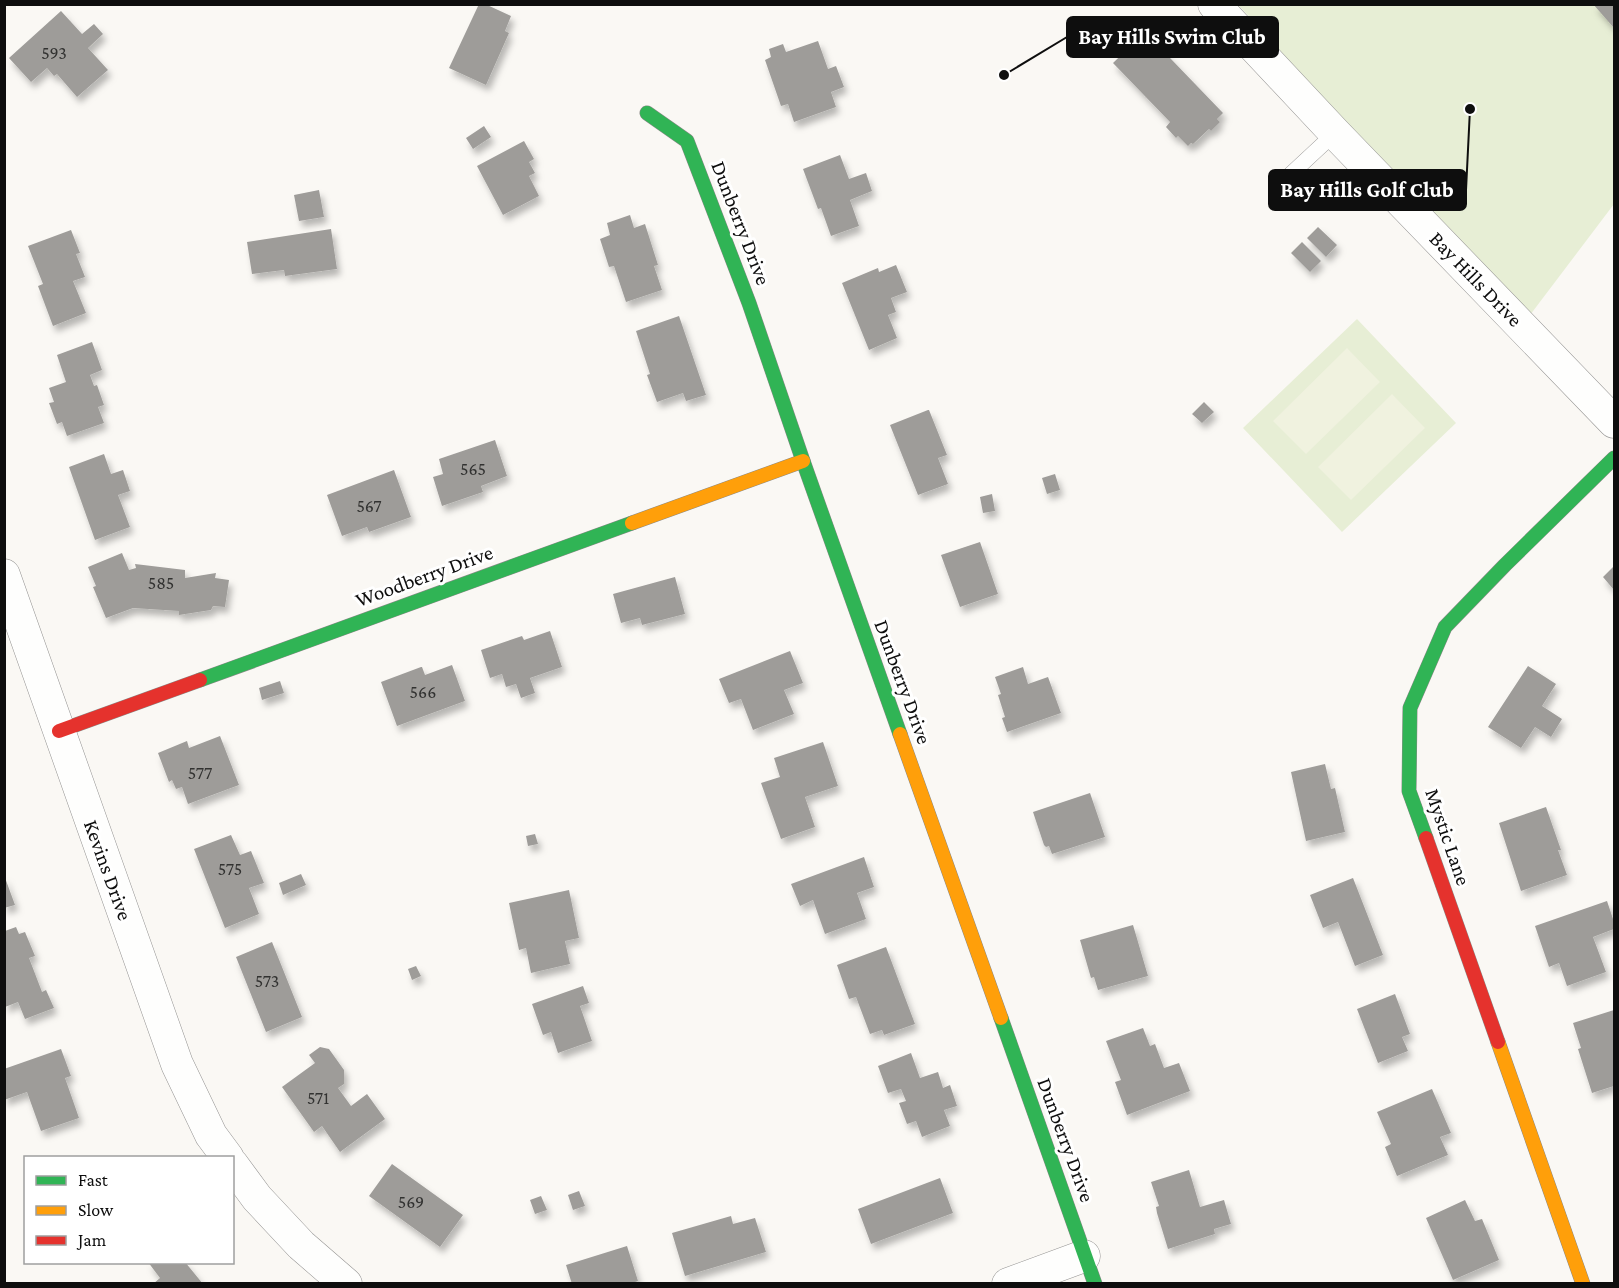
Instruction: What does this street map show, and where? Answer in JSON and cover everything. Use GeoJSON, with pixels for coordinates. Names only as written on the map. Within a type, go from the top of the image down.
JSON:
{"type":"FeatureCollection","features":[{"type":"Feature","properties":{"kind":"street","name":"Bay Hills Drive"},"geometry":{"type":"LineString","coordinates":[[1214,4],[1614,422]]}},
{"type":"Feature","properties":{"kind":"street","name":"Dunberry Drive"},"geometry":{"type":"LineString","coordinates":[[647,113],[687,141],[749,303],[1090,1270]]}},
{"type":"Feature","properties":{"kind":"street","name":"Mystic Lane"},"geometry":{"type":"LineString","coordinates":[[1583,1284],[1409,791],[1410,708],[1445,627],[1614,458]]}},
{"type":"Feature","properties":{"kind":"street","name":"Woodberry Drive"},"geometry":{"type":"LineString","coordinates":[[59,730],[803,461]]}},
{"type":"Feature","properties":{"kind":"street","name":"Kevins Drive"},"geometry":{"type":"LineString","coordinates":[[4,575],[177,1064],[211,1135],[227,1156]]}},
{"type":"Feature","properties":{"kind":"street"},"geometry":{"type":"LineString","coordinates":[[234,1167],[257,1198],[301,1245],[346,1284]]}},
{"type":"Feature","properties":{"kind":"street"},"geometry":{"type":"LineString","coordinates":[[1008,1284],[1090,1270]]}},
{"type":"Feature","properties":{"kind":"lane"},"geometry":{"type":"LineString","coordinates":[[1278,186],[1335,133]]}},
{"type":"Feature","properties":{"kind":"green space"},"geometry":{"type":"Polygon","coordinates":[[[1238,5],[1614,5],[1614,204],[1515,335],[1383,183],[1267,35],[1238,5]]]}},
{"type":"Feature","properties":{"kind":"green space"},"geometry":{"type":"Polygon","coordinates":[[[1357,319],[1456,423],[1342,532],[1243,428],[1357,319]]]}},
{"type":"Feature","properties":{"kind":"green space"},"geometry":{"type":"Polygon","coordinates":[[[1347,348],[1380,382],[1306,454],[1273,421],[1347,348]]]}},
{"type":"Feature","properties":{"kind":"green space"},"geometry":{"type":"Polygon","coordinates":[[[1392,394],[1425,428],[1351,500],[1318,467],[1392,394]]]}},
{"type":"Feature","properties":{"kind":"building"},"geometry":{"type":"Polygon","coordinates":[[[479,4],[485,4],[511,16],[505,31],[509,33],[486,85],[449,68],[479,4]]]}},
{"type":"Feature","properties":{"kind":"building"},"geometry":{"type":"Polygon","coordinates":[[[1593,4],[1614,4],[1614,28],[1593,4]]]}},
{"type":"Feature","properties":{"kind":"building"},"geometry":{"type":"Polygon","coordinates":[[[61,11],[82,34],[94,24],[103,34],[88,48],[108,70],[77,97],[57,74],[54,76],[47,68],[31,82],[9,58],[61,11]]]}},
{"type":"Feature","properties":{"kind":"building"},"geometry":{"type":"Polygon","coordinates":[[[1145,32],[1223,113],[1217,119],[1220,122],[1193,144],[1188,146],[1178,136],[1176,138],[1166,127],[1170,122],[1113,63],[1145,32]]]}},
{"type":"Feature","properties":{"kind":"building"},"geometry":{"type":"Polygon","coordinates":[[[818,41],[828,69],[836,66],[844,87],[831,92],[836,107],[794,122],[788,104],[781,106],[765,60],[771,57],[769,49],[783,44],[786,52],[818,41]]]}},
{"type":"Feature","properties":{"kind":"building"},"geometry":{"type":"Polygon","coordinates":[[[484,126],[491,137],[473,149],[466,138],[484,126]]]}},
{"type":"Feature","properties":{"kind":"building"},"geometry":{"type":"Polygon","coordinates":[[[524,141],[534,159],[529,162],[535,173],[529,176],[539,196],[503,215],[477,166],[524,141]]]}},
{"type":"Feature","properties":{"kind":"building"},"geometry":{"type":"Polygon","coordinates":[[[840,155],[849,179],[866,173],[872,191],[850,200],[859,226],[831,236],[803,169],[840,155]]]}},
{"type":"Feature","properties":{"kind":"building"},"geometry":{"type":"Polygon","coordinates":[[[319,190],[324,217],[299,221],[294,195],[319,190]]]}},
{"type":"Feature","properties":{"kind":"building"},"geometry":{"type":"Polygon","coordinates":[[[630,215],[634,228],[645,224],[658,265],[654,266],[662,290],[626,302],[614,266],[609,267],[600,239],[610,235],[607,223],[630,215]]]}},
{"type":"Feature","properties":{"kind":"building"},"geometry":{"type":"Polygon","coordinates":[[[1318,227],[1337,245],[1326,257],[1307,238],[1318,227]]]}},
{"type":"Feature","properties":{"kind":"building"},"geometry":{"type":"Polygon","coordinates":[[[331,229],[337,269],[285,276],[284,270],[252,274],[247,242],[331,229]]]}},
{"type":"Feature","properties":{"kind":"building"},"geometry":{"type":"Polygon","coordinates":[[[71,230],[80,253],[76,254],[85,277],[73,281],[86,313],[53,326],[38,286],[43,284],[28,246],[71,230]]]}},
{"type":"Feature","properties":{"kind":"building"},"geometry":{"type":"Polygon","coordinates":[[[1302,242],[1321,261],[1310,272],[1291,253],[1302,242]]]}},
{"type":"Feature","properties":{"kind":"building"},"geometry":{"type":"Polygon","coordinates":[[[896,265],[907,292],[891,298],[896,312],[888,315],[897,338],[869,350],[842,283],[878,268],[879,272],[896,265]]]}},
{"type":"Feature","properties":{"kind":"building"},"geometry":{"type":"Polygon","coordinates":[[[679,316],[706,395],[686,401],[683,393],[657,402],[647,375],[650,374],[636,331],[679,316]]]}},
{"type":"Feature","properties":{"kind":"building"},"geometry":{"type":"Polygon","coordinates":[[[92,342],[102,370],[90,375],[94,386],[97,385],[104,405],[98,407],[104,423],[67,436],[62,422],[57,424],[49,403],[54,402],[49,388],[66,382],[57,355],[92,342]]]}},
{"type":"Feature","properties":{"kind":"building"},"geometry":{"type":"Polygon","coordinates":[[[1204,402],[1214,412],[1202,423],[1192,414],[1204,402]]]}},
{"type":"Feature","properties":{"kind":"building"},"geometry":{"type":"Polygon","coordinates":[[[929,410],[947,455],[938,458],[948,484],[918,495],[890,425],[929,410]]]}},
{"type":"Feature","properties":{"kind":"building"},"geometry":{"type":"Polygon","coordinates":[[[495,440],[507,476],[481,486],[483,492],[442,506],[433,477],[443,474],[439,459],[495,440]]]}},
{"type":"Feature","properties":{"kind":"building"},"geometry":{"type":"Polygon","coordinates":[[[104,454],[111,474],[123,470],[130,491],[118,495],[130,527],[95,540],[69,467],[104,454]]]}},
{"type":"Feature","properties":{"kind":"building"},"geometry":{"type":"Polygon","coordinates":[[[394,470],[411,517],[369,532],[367,527],[342,536],[327,495],[394,470]]]}},
{"type":"Feature","properties":{"kind":"building"},"geometry":{"type":"Polygon","coordinates":[[[1055,474],[1060,490],[1047,494],[1042,478],[1055,474]]]}},
{"type":"Feature","properties":{"kind":"building"},"geometry":{"type":"Polygon","coordinates":[[[992,494],[995,511],[983,513],[980,497],[992,494]]]}},
{"type":"Feature","properties":{"kind":"building"},"geometry":{"type":"Polygon","coordinates":[[[980,542],[998,594],[960,607],[941,555],[980,542]]]}},
{"type":"Feature","properties":{"kind":"building"},"geometry":{"type":"Polygon","coordinates":[[[122,553],[129,570],[136,568],[135,564],[185,570],[185,578],[216,573],[215,578],[229,580],[225,607],[213,606],[211,610],[179,615],[179,611],[133,608],[106,618],[93,587],[96,586],[88,567],[122,553]]]}},
{"type":"Feature","properties":{"kind":"building"},"geometry":{"type":"Polygon","coordinates":[[[1614,566],[1614,590],[1603,577],[1614,566]]]}},
{"type":"Feature","properties":{"kind":"building"},"geometry":{"type":"Polygon","coordinates":[[[675,577],[685,614],[642,625],[640,618],[621,623],[613,594],[675,577]]]}},
{"type":"Feature","properties":{"kind":"building"},"geometry":{"type":"Polygon","coordinates":[[[550,631],[562,667],[530,678],[535,693],[521,698],[516,684],[506,687],[502,674],[490,678],[481,650],[522,636],[524,640],[550,631]]]}},
{"type":"Feature","properties":{"kind":"building"},"geometry":{"type":"Polygon","coordinates":[[[790,651],[803,683],[784,690],[794,714],[753,730],[741,699],[729,703],[719,679],[790,651]]]}},
{"type":"Feature","properties":{"kind":"building"},"geometry":{"type":"Polygon","coordinates":[[[452,665],[465,701],[397,726],[381,682],[421,667],[425,675],[452,665]]]}},
{"type":"Feature","properties":{"kind":"building"},"geometry":{"type":"Polygon","coordinates":[[[1528,666],[1556,684],[1542,706],[1562,719],[1551,737],[1535,727],[1521,748],[1488,727],[1528,666]]]}},
{"type":"Feature","properties":{"kind":"building"},"geometry":{"type":"Polygon","coordinates":[[[1023,667],[1028,684],[1048,677],[1061,713],[1007,732],[998,695],[1001,694],[995,677],[1023,667]]]}},
{"type":"Feature","properties":{"kind":"building"},"geometry":{"type":"Polygon","coordinates":[[[280,681],[284,693],[262,700],[259,688],[280,681]]]}},
{"type":"Feature","properties":{"kind":"building"},"geometry":{"type":"Polygon","coordinates":[[[220,736],[239,785],[188,804],[182,787],[176,789],[172,780],[169,782],[158,753],[187,741],[189,748],[220,736]]]}},
{"type":"Feature","properties":{"kind":"building"},"geometry":{"type":"Polygon","coordinates":[[[823,742],[838,786],[805,797],[815,827],[781,839],[761,783],[780,777],[774,758],[823,742]]]}},
{"type":"Feature","properties":{"kind":"building"},"geometry":{"type":"Polygon","coordinates":[[[1325,764],[1331,789],[1335,788],[1345,832],[1306,841],[1291,772],[1325,764]]]}},
{"type":"Feature","properties":{"kind":"building"},"geometry":{"type":"Polygon","coordinates":[[[1090,793],[1105,837],[1052,854],[1049,846],[1044,845],[1033,812],[1090,793]]]}},
{"type":"Feature","properties":{"kind":"building"},"geometry":{"type":"Polygon","coordinates":[[[1546,807],[1567,875],[1521,891],[1499,823],[1546,807]]]}},
{"type":"Feature","properties":{"kind":"building"},"geometry":{"type":"Polygon","coordinates":[[[535,834],[538,844],[528,846],[526,836],[535,834]]]}},
{"type":"Feature","properties":{"kind":"building"},"geometry":{"type":"Polygon","coordinates":[[[231,835],[240,855],[251,851],[264,883],[249,888],[259,914],[225,928],[194,849],[231,835]]]}},
{"type":"Feature","properties":{"kind":"building"},"geometry":{"type":"Polygon","coordinates":[[[864,857],[874,887],[857,893],[866,919],[825,934],[813,900],[800,906],[791,884],[864,857]]]}},
{"type":"Feature","properties":{"kind":"building"},"geometry":{"type":"Polygon","coordinates":[[[301,874],[306,885],[283,895],[279,883],[301,874]]]}},
{"type":"Feature","properties":{"kind":"building"},"geometry":{"type":"Polygon","coordinates":[[[4,875],[15,905],[4,908],[4,875]]]}},
{"type":"Feature","properties":{"kind":"building"},"geometry":{"type":"Polygon","coordinates":[[[1353,878],[1383,955],[1355,966],[1338,922],[1323,928],[1310,895],[1353,878]]]}},
{"type":"Feature","properties":{"kind":"building"},"geometry":{"type":"Polygon","coordinates":[[[569,890],[579,938],[565,941],[570,964],[531,973],[526,948],[519,950],[509,903],[569,890]]]}},
{"type":"Feature","properties":{"kind":"building"},"geometry":{"type":"Polygon","coordinates":[[[1607,901],[1614,929],[1593,937],[1606,972],[1567,986],[1559,963],[1549,967],[1535,926],[1607,901]]]}},
{"type":"Feature","properties":{"kind":"building"},"geometry":{"type":"Polygon","coordinates":[[[1133,925],[1148,976],[1098,990],[1094,977],[1091,978],[1080,940],[1133,925]]]}},
{"type":"Feature","properties":{"kind":"building"},"geometry":{"type":"Polygon","coordinates":[[[16,927],[19,934],[25,932],[35,956],[29,958],[42,992],[46,990],[54,1008],[25,1019],[18,1002],[5,1007],[5,931],[16,927]]]}},
{"type":"Feature","properties":{"kind":"building"},"geometry":{"type":"Polygon","coordinates":[[[272,942],[302,1017],[266,1032],[236,957],[272,942]]]}},
{"type":"Feature","properties":{"kind":"building"},"geometry":{"type":"Polygon","coordinates":[[[886,947],[915,1024],[884,1035],[882,1030],[870,1034],[856,997],[849,999],[837,965],[886,947]]]}},
{"type":"Feature","properties":{"kind":"building"},"geometry":{"type":"Polygon","coordinates":[[[416,966],[421,976],[412,980],[408,969],[416,966]]]}},
{"type":"Feature","properties":{"kind":"building"},"geometry":{"type":"Polygon","coordinates":[[[583,986],[589,1003],[580,1006],[592,1041],[558,1053],[551,1032],[543,1035],[532,1004],[583,986]]]}},
{"type":"Feature","properties":{"kind":"building"},"geometry":{"type":"Polygon","coordinates":[[[1395,994],[1410,1034],[1402,1037],[1408,1051],[1378,1063],[1357,1009],[1395,994]]]}},
{"type":"Feature","properties":{"kind":"building"},"geometry":{"type":"Polygon","coordinates":[[[1614,1010],[1614,1086],[1592,1093],[1578,1049],[1581,1048],[1573,1023],[1614,1010]]]}},
{"type":"Feature","properties":{"kind":"building"},"geometry":{"type":"Polygon","coordinates":[[[1143,1028],[1150,1046],[1155,1044],[1164,1068],[1179,1063],[1190,1091],[1127,1115],[1115,1082],[1121,1080],[1106,1041],[1143,1028]]]}},
{"type":"Feature","properties":{"kind":"building"},"geometry":{"type":"Polygon","coordinates":[[[320,1047],[329,1049],[344,1070],[344,1084],[338,1088],[351,1106],[367,1094],[385,1119],[340,1152],[322,1126],[314,1132],[282,1087],[315,1063],[309,1055],[320,1047]]]}},
{"type":"Feature","properties":{"kind":"building"},"geometry":{"type":"Polygon","coordinates":[[[61,1049],[71,1076],[65,1078],[79,1118],[41,1131],[27,1092],[4,1100],[4,1069],[61,1049]]]}},
{"type":"Feature","properties":{"kind":"building"},"geometry":{"type":"Polygon","coordinates":[[[911,1053],[920,1078],[938,1072],[943,1088],[950,1085],[957,1106],[944,1110],[950,1126],[922,1137],[916,1121],[907,1124],[899,1103],[906,1101],[901,1089],[888,1093],[878,1066],[911,1053]]]}},
{"type":"Feature","properties":{"kind":"building"},"geometry":{"type":"Polygon","coordinates":[[[1432,1089],[1451,1133],[1440,1137],[1448,1155],[1397,1176],[1385,1147],[1391,1144],[1377,1112],[1432,1089]]]}},
{"type":"Feature","properties":{"kind":"building"},"geometry":{"type":"Polygon","coordinates":[[[392,1164],[463,1215],[440,1247],[369,1196],[392,1164]]]}},
{"type":"Feature","properties":{"kind":"building"},"geometry":{"type":"Polygon","coordinates":[[[1189,1170],[1200,1207],[1224,1200],[1231,1224],[1214,1229],[1215,1234],[1168,1249],[1157,1213],[1156,1207],[1159,1206],[1151,1182],[1189,1170]]]}},
{"type":"Feature","properties":{"kind":"building"},"geometry":{"type":"Polygon","coordinates":[[[940,1178],[953,1213],[871,1244],[858,1209],[940,1178]]]}},
{"type":"Feature","properties":{"kind":"building"},"geometry":{"type":"Polygon","coordinates":[[[579,1191],[585,1206],[573,1210],[568,1195],[579,1191]]]}},
{"type":"Feature","properties":{"kind":"building"},"geometry":{"type":"Polygon","coordinates":[[[541,1196],[547,1210],[535,1214],[530,1200],[541,1196]]]}},
{"type":"Feature","properties":{"kind":"building"},"geometry":{"type":"Polygon","coordinates":[[[1465,1200],[1475,1221],[1482,1219],[1499,1260],[1453,1280],[1426,1218],[1465,1200]]]}},
{"type":"Feature","properties":{"kind":"building"},"geometry":{"type":"Polygon","coordinates":[[[731,1216],[733,1224],[755,1218],[766,1252],[685,1276],[672,1233],[731,1216]]]}},
{"type":"Feature","properties":{"kind":"building"},"geometry":{"type":"Polygon","coordinates":[[[627,1246],[638,1281],[629,1284],[572,1284],[566,1265],[627,1246]]]}},
{"type":"Feature","properties":{"kind":"building"},"geometry":{"type":"Polygon","coordinates":[[[150,1264],[187,1264],[203,1284],[153,1284],[160,1278],[150,1264]]]}},
{"type":"Feature","properties":{"kind":"traffic: fast"},"geometry":{"type":"LineString","coordinates":[[647,113],[687,141],[749,303],[900,734]]}},
{"type":"Feature","properties":{"kind":"traffic: fast"},"geometry":{"type":"LineString","coordinates":[[1426,838],[1409,791],[1410,708],[1445,627],[1614,458]]}},
{"type":"Feature","properties":{"kind":"traffic: fast"},"geometry":{"type":"LineString","coordinates":[[200,680],[632,523]]}},
{"type":"Feature","properties":{"kind":"traffic: fast"},"geometry":{"type":"LineString","coordinates":[[1001,1018],[1095,1284]]}},
{"type":"Feature","properties":{"kind":"traffic: slow"},"geometry":{"type":"LineString","coordinates":[[632,523],[803,461]]}},
{"type":"Feature","properties":{"kind":"traffic: slow"},"geometry":{"type":"LineString","coordinates":[[900,734],[1001,1018]]}},
{"type":"Feature","properties":{"kind":"traffic: slow"},"geometry":{"type":"LineString","coordinates":[[1498,1042],[1583,1284]]}},
{"type":"Feature","properties":{"kind":"traffic: jam"},"geometry":{"type":"LineString","coordinates":[[59,731],[200,680]]}},
{"type":"Feature","properties":{"kind":"traffic: jam"},"geometry":{"type":"LineString","coordinates":[[1426,838],[1498,1042]]}},
{"type":"Feature","properties":{"kind":"place","name":"Bay Hills Swim Club"},"geometry":{"type":"Point","coordinates":[1004,75]}},
{"type":"Feature","properties":{"kind":"place","name":"Bay Hills Golf Club"},"geometry":{"type":"Point","coordinates":[1470,109]}}]}
